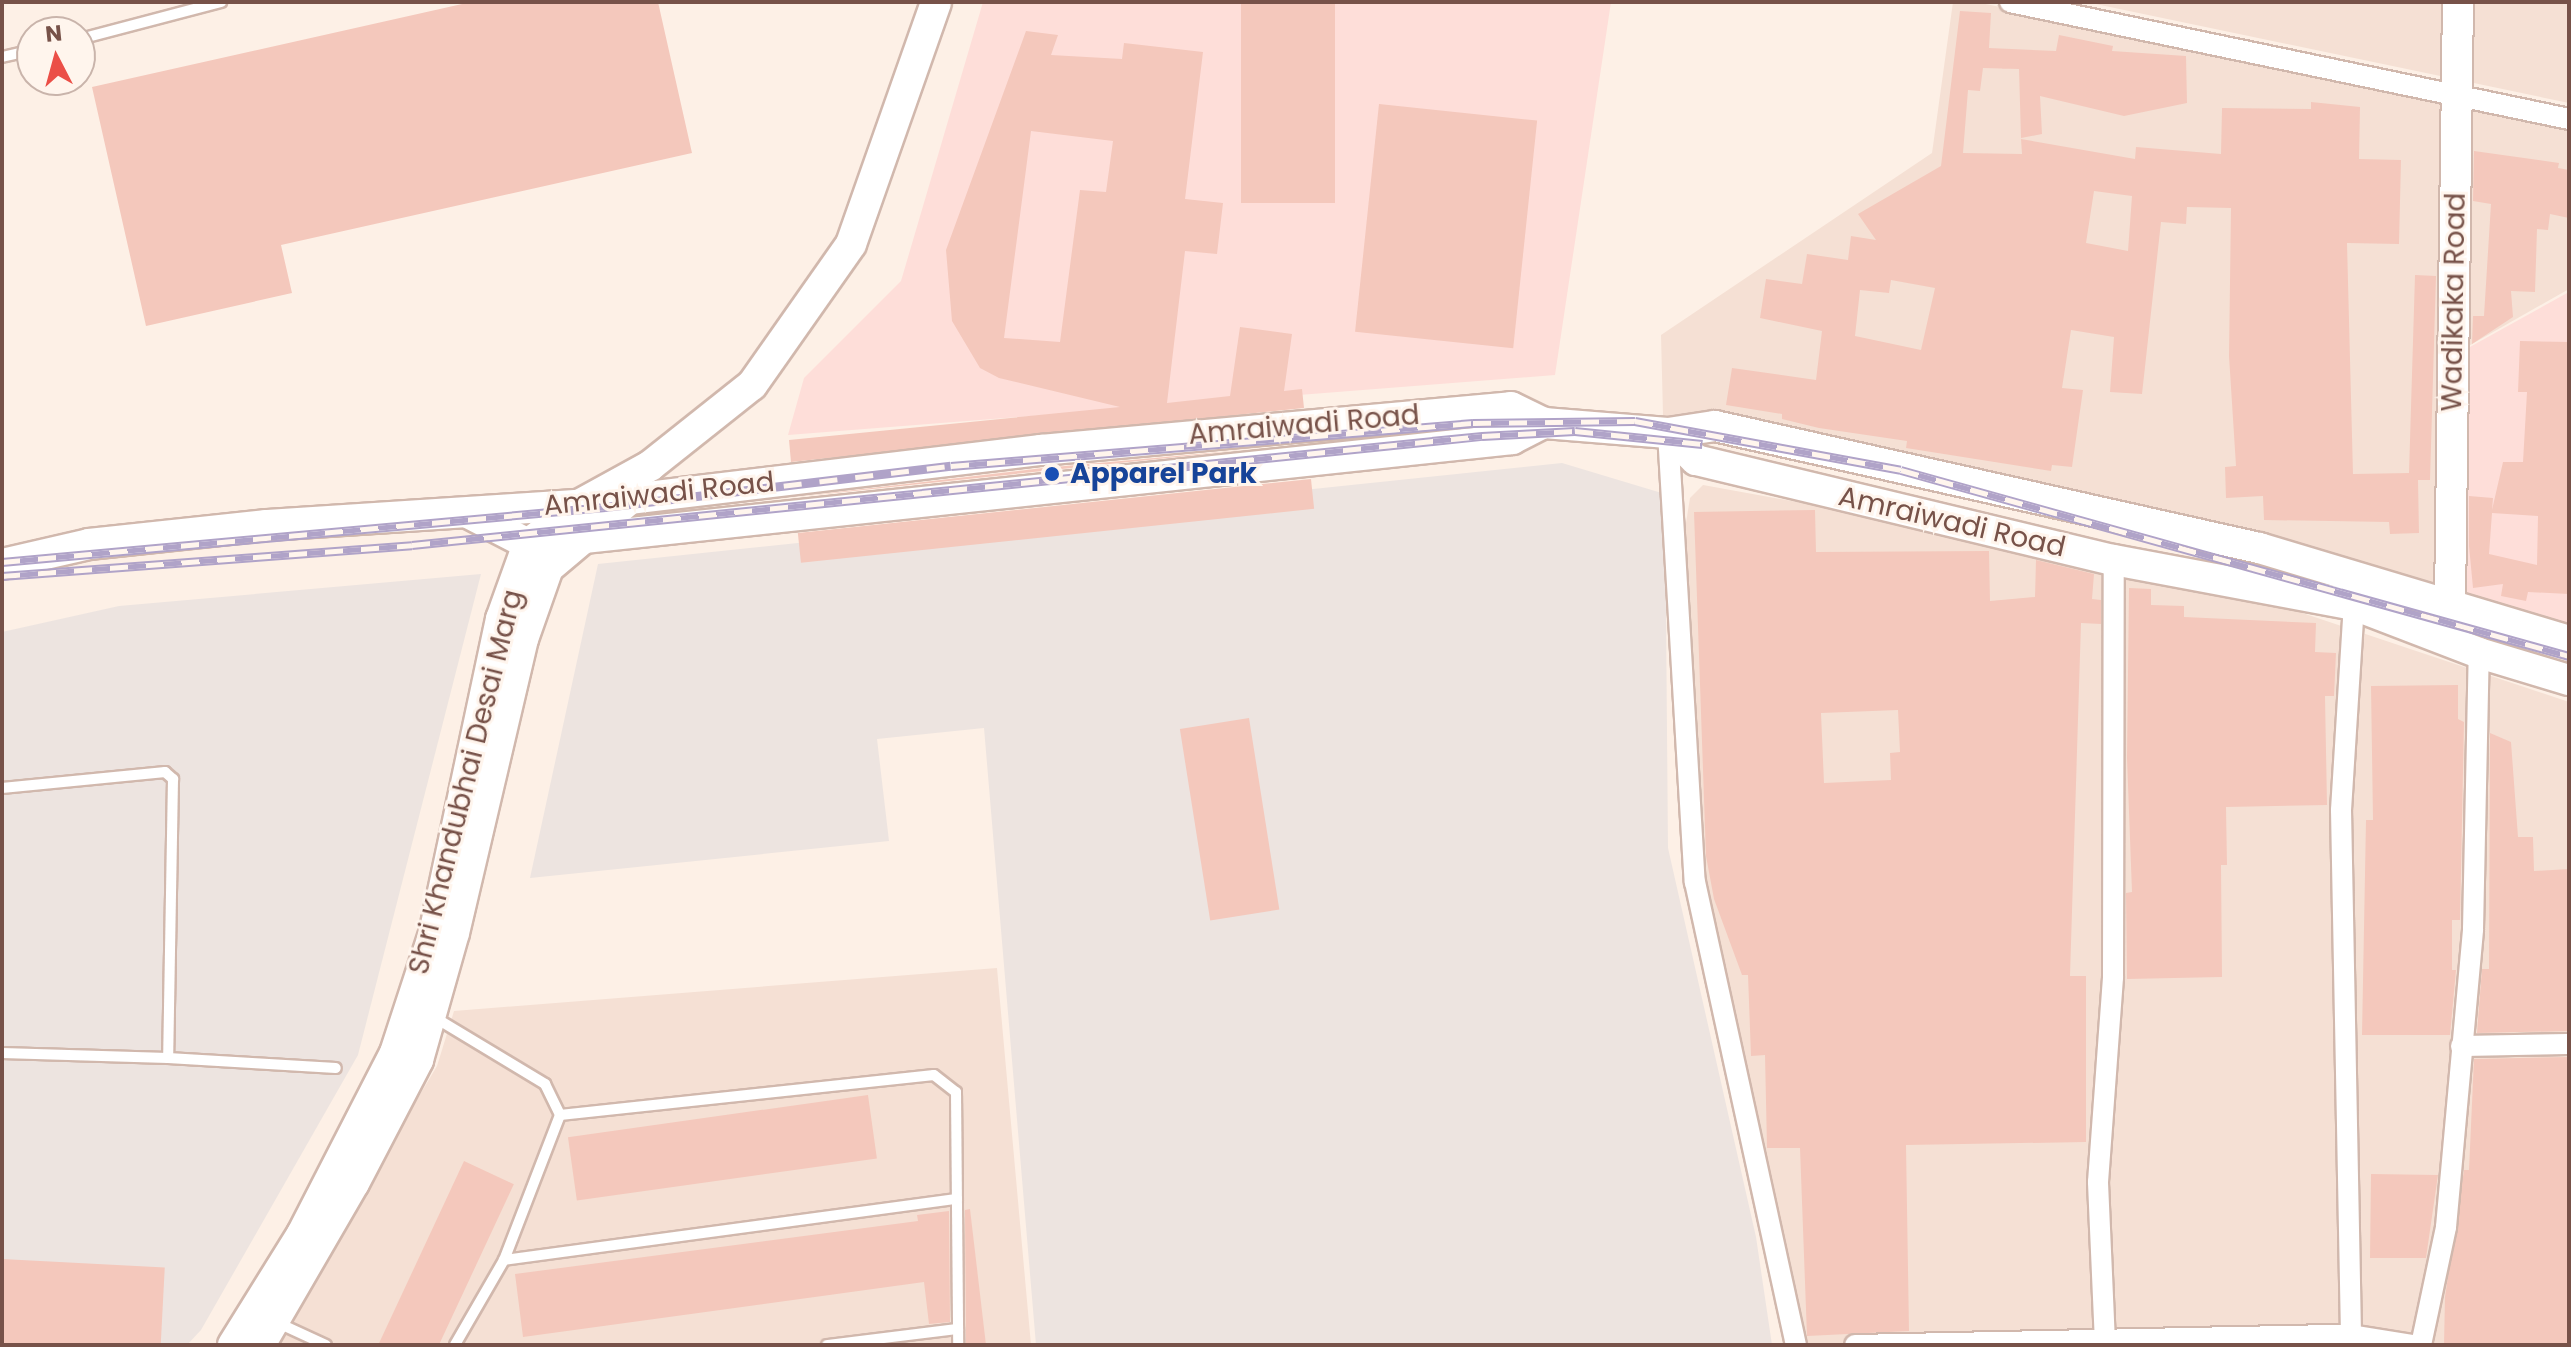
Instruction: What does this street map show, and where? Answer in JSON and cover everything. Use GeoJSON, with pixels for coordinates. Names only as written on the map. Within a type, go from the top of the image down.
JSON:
{"type":"FeatureCollection","features":[{"type":"Feature","properties":{"kind":"main road"},"geometry":{"type":"LineString","coordinates":[[528,544],[579,505],[650,466],[752,385],[851,244],[936,2]]}},
{"type":"Feature","properties":{"kind":"main road","name":"Shri Khandubhai Desai Marg"},"geometry":{"type":"LineString","coordinates":[[233,1345],[302,1234],[395,1053],[434,934],[506,658],[548,568],[579,537],[632,497],[680,468],[767,396],[871,251],[957,2]]}},
{"type":"Feature","properties":{"kind":"main road","name":"Wadikaka Road"},"geometry":{"type":"LineString","coordinates":[[2450,602],[2458,2]]}},
{"type":"Feature","properties":{"kind":"main road","name":"Amraiwadi Road"},"geometry":{"type":"LineString","coordinates":[[2,564],[89,544],[267,525],[579,505],[1056,448],[1511,407],[1544,423],[1668,433],[1696,460],[2114,560],[2354,605],[2479,653],[2569,680]]}},
{"type":"Feature","properties":{"kind":"main road"},"geometry":{"type":"LineString","coordinates":[[466,512],[528,544],[1512,439],[1544,423]]}},
{"type":"Feature","properties":{"kind":"main road"},"geometry":{"type":"LineString","coordinates":[[1668,433],[1715,426],[2259,548],[2450,602],[2569,641]]}},
{"type":"Feature","properties":{"kind":"main road","name":"Shri Khandubhai Desai Marg"},"geometry":{"type":"LineString","coordinates":[[267,1333],[404,1088],[431,1015],[528,544]]}},
{"type":"Feature","properties":{"kind":"street"},"geometry":{"type":"LineString","coordinates":[[2010,2],[2569,119]]}},
{"type":"Feature","properties":{"kind":"street"},"geometry":{"type":"LineString","coordinates":[[1668,433],[1695,882],[1796,1345]]}},
{"type":"Feature","properties":{"kind":"street"},"geometry":{"type":"LineString","coordinates":[[2105,1343],[2098,1182],[2113,977],[2114,560]]}},
{"type":"Feature","properties":{"kind":"street"},"geometry":{"type":"LineString","coordinates":[[2351,1335],[2341,810],[2354,605]]}},
{"type":"Feature","properties":{"kind":"street"},"geometry":{"type":"LineString","coordinates":[[2421,1345],[2446,1227],[2473,929],[2479,653]]}},
{"type":"Feature","properties":{"kind":"street"},"geometry":{"type":"LineString","coordinates":[[2461,1046],[2569,1044]]}},
{"type":"Feature","properties":{"kind":"street"},"geometry":{"type":"LineString","coordinates":[[1855,1345],[2008,1339],[2105,1343],[2351,1335],[2413,1345]]}},
{"type":"Feature","properties":{"kind":"lane"},"geometry":{"type":"LineString","coordinates":[[96,35],[221,2]]}},
{"type":"Feature","properties":{"kind":"lane"},"geometry":{"type":"LineString","coordinates":[[2,788],[165,772],[173,779],[168,1058]]}},
{"type":"Feature","properties":{"kind":"lane"},"geometry":{"type":"LineString","coordinates":[[431,1015],[545,1084],[560,1115],[504,1260],[455,1345]]}},
{"type":"Feature","properties":{"kind":"lane"},"geometry":{"type":"LineString","coordinates":[[2,1053],[168,1058],[336,1068]]}},
{"type":"Feature","properties":{"kind":"lane"},"geometry":{"type":"LineString","coordinates":[[560,1115],[934,1075],[956,1092],[958,1345]]}},
{"type":"Feature","properties":{"kind":"lane"},"geometry":{"type":"LineString","coordinates":[[504,1260],[957,1199]]}},
{"type":"Feature","properties":{"kind":"lane"},"geometry":{"type":"LineString","coordinates":[[827,1345],[958,1329]]}},
{"type":"Feature","properties":{"kind":"lane"},"geometry":{"type":"LineString","coordinates":[[267,1333],[326,1345]]}},
{"type":"Feature","properties":{"kind":"shaded area"},"geometry":{"type":"Polygon","coordinates":[[[983,2],[1611,2],[1555,375],[788,435],[804,378],[901,281],[983,2]]]}},
{"type":"Feature","properties":{"kind":"shaded area"},"geometry":{"type":"Polygon","coordinates":[[[1953,2],[1976,2],[2449,100],[2444,589],[1714,420],[1663,415],[1661,335],[1932,153],[1953,2]]]}},
{"type":"Feature","properties":{"kind":"shaded area"},"geometry":{"type":"Polygon","coordinates":[[[2086,2],[2569,2],[2569,103],[2086,2]]]}},
{"type":"Feature","properties":{"kind":"shaded area"},"geometry":{"type":"Polygon","coordinates":[[[2459,98],[2569,122],[2569,289],[2458,352],[2459,98]]]}},
{"type":"Feature","properties":{"kind":"shaded area"},"geometry":{"type":"Polygon","coordinates":[[[2569,292],[2569,633],[2457,597],[2459,353],[2569,292]]]}},
{"type":"Feature","properties":{"kind":"shaded area"},"geometry":{"type":"Polygon","coordinates":[[[1562,463],[1665,494],[1668,848],[1756,1237],[1772,1345],[1036,1345],[984,728],[877,739],[889,841],[530,878],[598,564],[1562,463]]]}},
{"type":"Feature","properties":{"kind":"shaded area"},"geometry":{"type":"Polygon","coordinates":[[[1703,485],[2177,571],[2569,702],[2569,1345],[1796,1345],[1699,890],[1685,529],[1690,498],[1703,485]]]}},
{"type":"Feature","properties":{"kind":"shaded area"},"geometry":{"type":"Polygon","coordinates":[[[481,574],[358,1055],[201,1330],[187,1345],[2,1345],[2,632],[119,606],[481,574]]]}},
{"type":"Feature","properties":{"kind":"shaded area"},"geometry":{"type":"Polygon","coordinates":[[[997,968],[1031,1345],[271,1345],[437,1066],[454,1011],[997,968]]]}},
{"type":"Feature","properties":{"kind":"building"},"geometry":{"type":"Polygon","coordinates":[[[471,2],[658,2],[692,153],[281,245],[292,293],[146,326],[94,96],[96,86],[471,2]]]}},
{"type":"Feature","properties":{"kind":"building"},"geometry":{"type":"Polygon","coordinates":[[[1241,2],[1335,2],[1335,203],[1241,203],[1241,2]]]}},
{"type":"Feature","properties":{"kind":"building"},"geometry":{"type":"Polygon","coordinates":[[[1960,11],[1991,13],[1989,48],[2056,51],[2059,35],[2113,46],[2112,51],[2186,56],[2187,103],[2124,116],[2040,96],[2042,134],[2021,138],[2019,69],[1983,68],[1980,91],[1968,90],[1963,153],[2022,154],[2021,139],[2135,159],[2136,147],[2221,154],[2222,108],[2311,109],[2311,102],[2360,107],[2359,159],[2401,160],[2399,244],[2347,243],[2353,474],[2409,473],[2415,275],[2436,276],[2430,480],[2418,480],[2419,533],[2390,534],[2389,522],[2264,520],[2263,496],[2226,498],[2225,467],[2236,466],[2229,356],[2231,208],[2187,207],[2186,224],[2161,222],[2142,394],[2110,392],[2114,337],[2071,330],[2062,388],[2083,390],[2072,467],[2052,465],[2051,471],[1906,448],[1907,441],[1819,428],[1782,419],[1782,414],[1726,405],[1732,368],[1816,380],[1822,331],[1760,318],[1766,279],[1802,284],[1807,254],[1848,260],[1851,236],[1876,240],[1858,214],[1941,166],[1960,11]],[[2094,191],[2086,243],[2128,251],[2132,196],[2094,191]],[[1891,280],[1889,293],[1860,290],[1855,336],[1921,350],[1935,288],[1891,280]]]}},
{"type":"Feature","properties":{"kind":"building"},"geometry":{"type":"Polygon","coordinates":[[[1026,31],[1058,35],[1051,55],[1122,59],[1124,43],[1203,52],[1185,199],[1223,203],[1217,254],[1185,251],[1167,403],[1230,396],[1240,327],[1292,334],[1284,391],[1302,389],[1304,408],[791,462],[789,440],[1120,407],[999,378],[980,368],[952,321],[946,250],[1026,31]],[[1031,131],[1004,338],[1060,342],[1080,190],[1106,192],[1113,141],[1031,131]]]}},
{"type":"Feature","properties":{"kind":"building"},"geometry":{"type":"Polygon","coordinates":[[[1379,104],[1537,121],[1513,348],[1355,332],[1379,104]]]}},
{"type":"Feature","properties":{"kind":"building"},"geometry":{"type":"Polygon","coordinates":[[[2474,151],[2559,163],[2558,168],[2569,170],[2569,218],[2550,214],[2548,230],[2537,229],[2535,292],[2511,291],[2513,317],[2472,344],[2473,316],[2484,316],[2491,204],[2473,201],[2474,151]]]}},
{"type":"Feature","properties":{"kind":"building"},"geometry":{"type":"Polygon","coordinates":[[[2520,341],[2569,342],[2569,594],[2528,592],[2526,601],[2501,596],[2503,584],[2473,588],[2469,546],[2469,496],[2493,498],[2492,510],[2503,462],[2523,462],[2527,392],[2518,392],[2520,341]],[[2492,513],[2489,554],[2537,565],[2538,516],[2492,513]]]}},
{"type":"Feature","properties":{"kind":"building"},"geometry":{"type":"Polygon","coordinates":[[[1244,450],[795,497],[1043,468],[1244,450]]]}},
{"type":"Feature","properties":{"kind":"building"},"geometry":{"type":"Polygon","coordinates":[[[1311,479],[1314,509],[801,563],[798,533],[1311,479]]]}},
{"type":"Feature","properties":{"kind":"building"},"geometry":{"type":"Polygon","coordinates":[[[1815,510],[1816,552],[1989,551],[1990,601],[2035,597],[2036,560],[2094,574],[2092,599],[2101,600],[2101,624],[2081,623],[2070,976],[2086,976],[2086,1142],[1906,1145],[1909,1331],[1807,1336],[1800,1148],[1767,1148],[1765,1055],[1751,1056],[1748,975],[1742,975],[1714,899],[1706,856],[1694,512],[1815,510]],[[1898,710],[1821,713],[1824,783],[1891,780],[1890,753],[1900,752],[1898,710]]]}},
{"type":"Feature","properties":{"kind":"building"},"geometry":{"type":"Polygon","coordinates":[[[2129,588],[2151,589],[2151,605],[2184,606],[2184,617],[2316,623],[2315,652],[2336,653],[2334,696],[2325,696],[2327,805],[2226,807],[2227,865],[2221,865],[2222,977],[2127,979],[2126,893],[2132,892],[2127,758],[2129,588]]]}},
{"type":"Feature","properties":{"kind":"building"},"geometry":{"type":"Polygon","coordinates":[[[2458,685],[2458,719],[2464,722],[2460,920],[2452,920],[2452,970],[2456,970],[2450,1035],[2362,1035],[2366,820],[2373,820],[2371,686],[2458,685]]]}},
{"type":"Feature","properties":{"kind":"building"},"geometry":{"type":"Polygon","coordinates":[[[1249,718],[1279,910],[1210,921],[1180,729],[1249,718]]]}},
{"type":"Feature","properties":{"kind":"building"},"geometry":{"type":"Polygon","coordinates":[[[2490,733],[2511,742],[2518,837],[2533,837],[2534,871],[2569,869],[2569,1031],[2477,1033],[2482,969],[2489,969],[2490,733]]]}},
{"type":"Feature","properties":{"kind":"building"},"geometry":{"type":"Polygon","coordinates":[[[2569,1057],[2569,1345],[2444,1345],[2445,1297],[2464,1170],[2469,1170],[2474,1059],[2569,1057]]]}},
{"type":"Feature","properties":{"kind":"building"},"geometry":{"type":"Polygon","coordinates":[[[868,1095],[877,1158],[577,1201],[568,1137],[868,1095]]]}},
{"type":"Feature","properties":{"kind":"building"},"geometry":{"type":"Polygon","coordinates":[[[464,1161],[514,1184],[439,1345],[379,1344],[464,1161]]]}},
{"type":"Feature","properties":{"kind":"building"},"geometry":{"type":"Polygon","coordinates":[[[2371,1174],[2438,1175],[2426,1258],[2370,1258],[2371,1174]]]}},
{"type":"Feature","properties":{"kind":"building"},"geometry":{"type":"Polygon","coordinates":[[[970,1209],[986,1345],[966,1345],[965,1210],[970,1209]]]}},
{"type":"Feature","properties":{"kind":"building"},"geometry":{"type":"Polygon","coordinates":[[[949,1211],[950,1322],[929,1324],[924,1282],[523,1337],[515,1274],[918,1221],[917,1215],[949,1211]]]}},
{"type":"Feature","properties":{"kind":"building"},"geometry":{"type":"Polygon","coordinates":[[[2,1259],[165,1268],[161,1345],[2,1345],[2,1259]]]}},
{"type":"Feature","properties":{"kind":"railway"},"geometry":{"type":"LineString","coordinates":[[2,562],[605,507],[951,466],[1473,423],[1635,421],[1901,470],[2569,656]]}},
{"type":"Feature","properties":{"kind":"railway"},"geometry":{"type":"LineString","coordinates":[[2,576],[412,545],[1482,436],[1575,431],[1702,444]]}},
{"type":"Feature","properties":{"kind":"place","name":"Apparel Park"},"geometry":{"type":"Point","coordinates":[1052,474]}}]}
